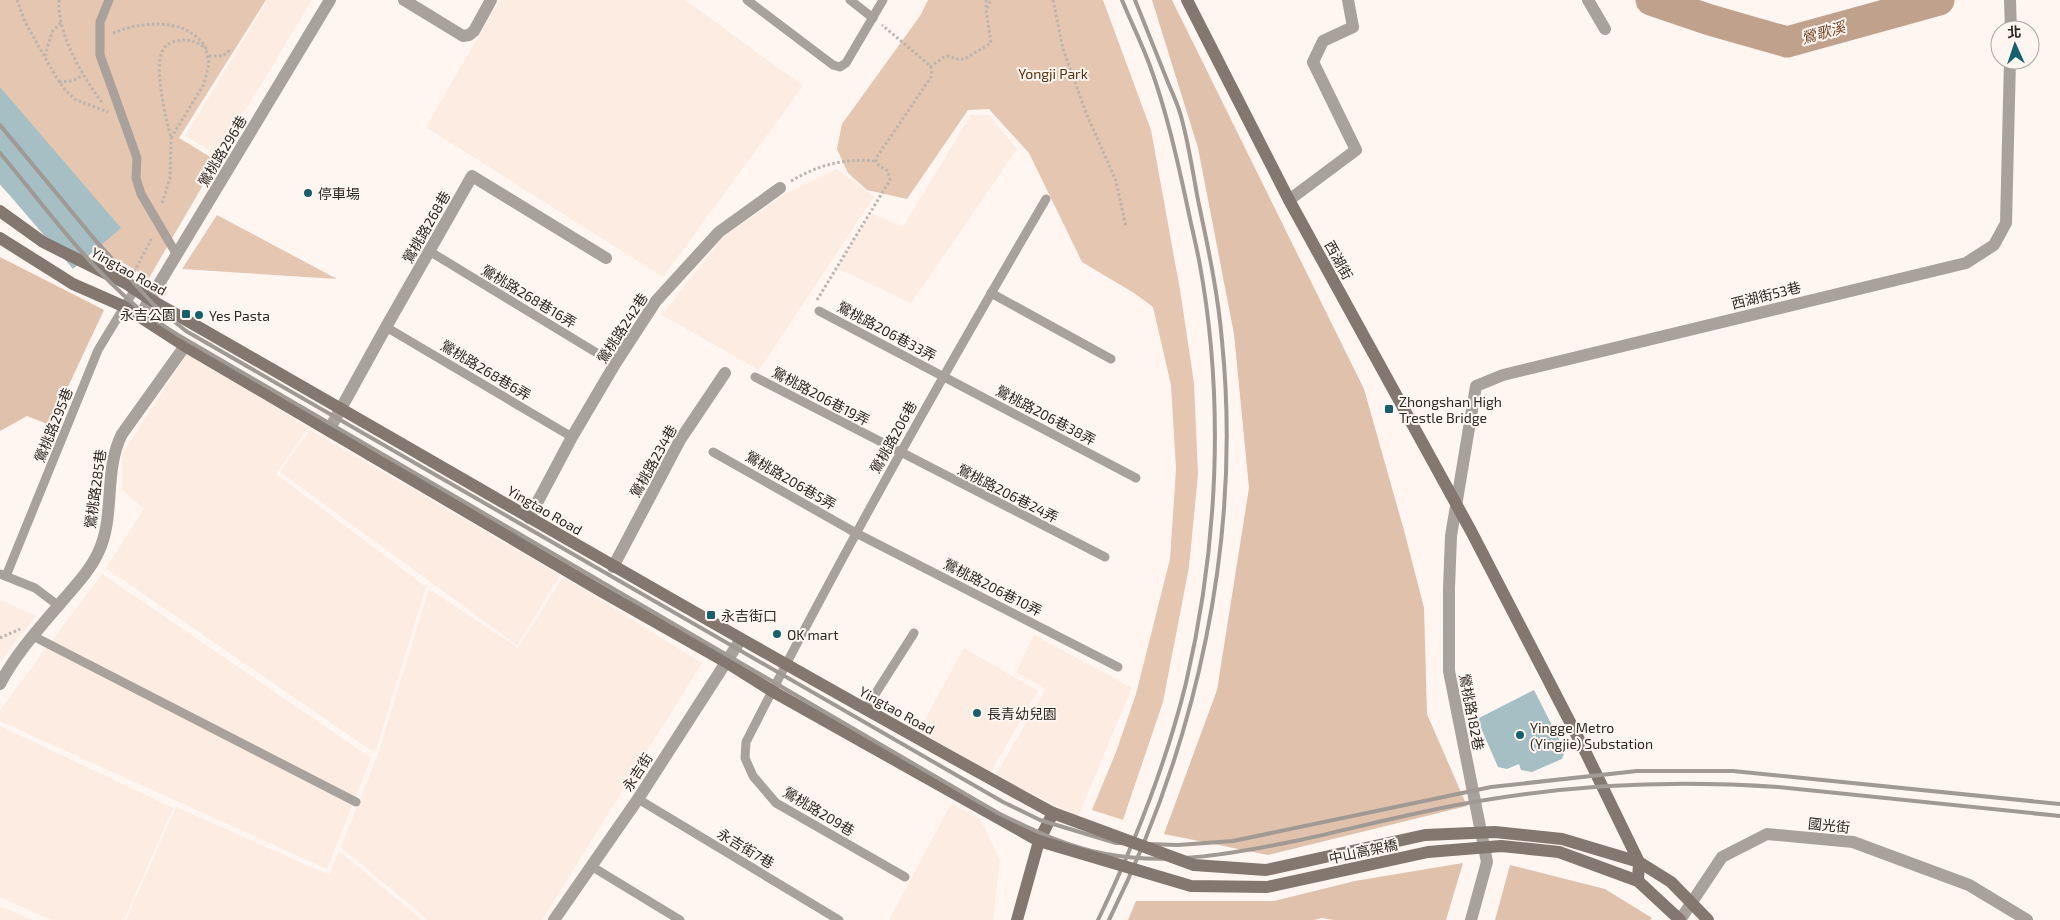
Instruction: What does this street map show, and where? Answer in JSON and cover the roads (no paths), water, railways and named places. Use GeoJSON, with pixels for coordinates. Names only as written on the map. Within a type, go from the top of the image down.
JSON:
{"type":"FeatureCollection","features":[{"type":"Feature","properties":{"kind":"main road","name":"西湖街"},"geometry":{"type":"LineString","coordinates":[[1187,0],[1289,200],[1471,531],[1586,754],[1639,862]]}},
{"type":"Feature","properties":{"kind":"main road","name":"Yingtao Road"},"geometry":{"type":"LineString","coordinates":[[0,211],[43,242],[135,289],[150,300],[341,408],[613,567],[865,710],[1053,813]]}},
{"type":"Feature","properties":{"kind":"main road"},"geometry":{"type":"LineString","coordinates":[[0,238],[73,284],[123,306],[185,346],[726,662],[772,692],[1039,841]]}},
{"type":"Feature","properties":{"kind":"main road"},"geometry":{"type":"LineString","coordinates":[[1017,920],[1039,841],[1053,813]]}},
{"type":"Feature","properties":{"kind":"main road","name":"中山高架橋"},"geometry":{"type":"LineString","coordinates":[[1053,813],[1194,865],[1266,870],[1425,835],[1495,832],[1562,838],[1639,862],[1671,882],[1708,920]]}},
{"type":"Feature","properties":{"kind":"main road","name":"中山高架橋"},"geometry":{"type":"LineString","coordinates":[[1039,841],[1191,886],[1267,887],[1428,852],[1501,846],[1559,852],[1638,881],[1680,920]]}},
{"type":"Feature","properties":{"kind":"main road"},"geometry":{"type":"LineString","coordinates":[[1638,881],[1639,862]]}},
{"type":"Feature","properties":{"kind":"street","name":"鶯桃路296巷"},"geometry":{"type":"LineString","coordinates":[[139,317],[330,0]]}},
{"type":"Feature","properties":{"kind":"street"},"geometry":{"type":"LineString","coordinates":[[404,0],[463,36],[469,36],[474,31],[491,0]]}},
{"type":"Feature","properties":{"kind":"street"},"geometry":{"type":"LineString","coordinates":[[1289,200],[1356,150],[1314,62],[1322,41],[1353,27],[1348,0]]}},
{"type":"Feature","properties":{"kind":"street"},"geometry":{"type":"LineString","coordinates":[[1588,0],[1605,30]]}},
{"type":"Feature","properties":{"kind":"street"},"geometry":{"type":"LineString","coordinates":[[2010,20],[2011,6]]}},
{"type":"Feature","properties":{"kind":"street","name":"西湖街53巷"},"geometry":{"type":"LineString","coordinates":[[1456,505],[1476,386],[1503,375],[1966,262],[1994,246],[2006,223],[2010,70]]}},
{"type":"Feature","properties":{"kind":"street","name":"鶯桃路268巷"},"geometry":{"type":"LineString","coordinates":[[329,430],[472,176],[606,258]]}},
{"type":"Feature","properties":{"kind":"street","name":"鶯桃路242巷"},"geometry":{"type":"LineString","coordinates":[[529,518],[572,437],[656,302],[719,232],[780,188]]}},
{"type":"Feature","properties":{"kind":"street","name":"鶯桃路285巷"},"geometry":{"type":"LineString","coordinates":[[0,684],[33,636],[91,568],[100,550],[105,531],[111,463],[115,447],[122,434],[185,346]]}},
{"type":"Feature","properties":{"kind":"street","name":"鶯桃路234巷"},"geometry":{"type":"LineString","coordinates":[[613,567],[680,440],[725,372]]}},
{"type":"Feature","properties":{"kind":"street","name":"鶯桃路182巷"},"geometry":{"type":"LineString","coordinates":[[1456,505],[1451,536],[1449,671],[1487,862],[1471,920]]}},
{"type":"Feature","properties":{"kind":"street","name":"永吉街"},"geometry":{"type":"LineString","coordinates":[[554,920],[638,799],[741,639]]}},
{"type":"Feature","properties":{"kind":"street","name":"國光街"},"geometry":{"type":"LineString","coordinates":[[1680,920],[1722,857],[1767,834],[1853,842],[1969,885],[2027,920]]}},
{"type":"Feature","properties":{"kind":"lane"},"geometry":{"type":"LineString","coordinates":[[109,0],[100,22],[100,55],[137,158],[136,178],[141,194],[177,254]]}},
{"type":"Feature","properties":{"kind":"lane"},"geometry":{"type":"LineString","coordinates":[[747,0],[833,65],[840,67],[846,63],[883,0]]}},
{"type":"Feature","properties":{"kind":"lane"},"geometry":{"type":"LineString","coordinates":[[850,0],[873,18]]}},
{"type":"Feature","properties":{"kind":"lane","name":"鶯桃路206巷"},"geometry":{"type":"LineString","coordinates":[[772,692],[900,453],[1046,199]]}},
{"type":"Feature","properties":{"kind":"lane","name":"鶯桃路268巷16弄"},"geometry":{"type":"LineString","coordinates":[[429,251],[616,364]]}},
{"type":"Feature","properties":{"kind":"lane","name":"鶯桃路295巷"},"geometry":{"type":"LineString","coordinates":[[3,575],[98,350],[135,289]]}},
{"type":"Feature","properties":{"kind":"lane"},"geometry":{"type":"LineString","coordinates":[[991,293],[1111,359]]}},
{"type":"Feature","properties":{"kind":"lane","name":"鶯桃路206巷33弄"},"geometry":{"type":"LineString","coordinates":[[819,311],[943,376]]}},
{"type":"Feature","properties":{"kind":"lane","name":"鶯桃路268巷6弄"},"geometry":{"type":"LineString","coordinates":[[386,326],[572,437]]}},
{"type":"Feature","properties":{"kind":"lane","name":"鶯桃路206巷38弄"},"geometry":{"type":"LineString","coordinates":[[943,376],[1136,478]]}},
{"type":"Feature","properties":{"kind":"lane","name":"鶯桃路206巷19弄"},"geometry":{"type":"LineString","coordinates":[[755,377],[900,453]]}},
{"type":"Feature","properties":{"kind":"lane","name":"鶯桃路206巷5弄"},"geometry":{"type":"LineString","coordinates":[[713,452],[856,533]]}},
{"type":"Feature","properties":{"kind":"lane","name":"鶯桃路206巷24弄"},"geometry":{"type":"LineString","coordinates":[[900,453],[1105,557]]}},
{"type":"Feature","properties":{"kind":"lane","name":"鶯桃路206巷10弄"},"geometry":{"type":"LineString","coordinates":[[856,533],[1118,666]]}},
{"type":"Feature","properties":{"kind":"lane"},"geometry":{"type":"LineString","coordinates":[[3,575],[35,588],[58,606]]}},
{"type":"Feature","properties":{"kind":"lane"},"geometry":{"type":"LineString","coordinates":[[865,710],[914,633]]}},
{"type":"Feature","properties":{"kind":"lane"},"geometry":{"type":"LineString","coordinates":[[33,636],[356,802]]}},
{"type":"Feature","properties":{"kind":"lane","name":"鶯桃路209巷"},"geometry":{"type":"LineString","coordinates":[[772,692],[746,742],[746,758],[753,776],[776,803],[905,877]]}},
{"type":"Feature","properties":{"kind":"lane","name":"永吉街7巷"},"geometry":{"type":"LineString","coordinates":[[638,799],[840,920]]}},
{"type":"Feature","properties":{"kind":"lane"},"geometry":{"type":"LineString","coordinates":[[591,866],[680,920]]}},
{"type":"Feature","properties":{"kind":"waterway","name":"鶯歌溪"},"geometry":{"type":"LineString","coordinates":[[1651,0],[1710,20],[1787,42],[1939,0]]}},
{"type":"Feature","properties":{"kind":"railway"},"geometry":{"type":"LineString","coordinates":[[1098,920],[1148,804],[1169,744],[1186,683],[1205,579],[1211,526],[1214,472],[1215,419],[1212,365],[1207,312],[1199,260],[1161,99],[1147,58],[1122,0]]}},
{"type":"Feature","properties":{"kind":"railway"},"geometry":{"type":"LineString","coordinates":[[1109,920],[1140,852],[1167,782],[1189,711],[1206,638],[1218,565],[1225,490],[1226,416],[1222,341],[1212,270],[1181,115],[1135,0]]}},
{"type":"Feature","properties":{"kind":"railway"},"geometry":{"type":"LineString","coordinates":[[0,125],[96,241],[153,304],[186,331],[1003,802],[1040,820],[1116,843],[1178,845],[1233,841],[1491,787],[1637,771],[1733,771],[2060,804]]}},
{"type":"Feature","properties":{"kind":"railway"},"geometry":{"type":"LineString","coordinates":[[0,153],[65,233],[100,272],[137,307],[173,332],[998,813],[1037,832],[1078,847],[1106,854],[1154,859],[1203,856],[1276,845],[1479,801],[1516,795],[1628,785],[1703,784],[1778,787],[2060,816]]}},
{"type":"Feature","properties":{"kind":"place","name":"停車場"},"geometry":{"type":"Point","coordinates":[308,193]}},
{"type":"Feature","properties":{"kind":"place","name":"永吉公園"},"geometry":{"type":"Point","coordinates":[186,314]}},
{"type":"Feature","properties":{"kind":"place","name":"Yes Pasta"},"geometry":{"type":"Point","coordinates":[199,315]}},
{"type":"Feature","properties":{"kind":"place","name":"Zhongshan High Trestle Bridge"},"geometry":{"type":"Point","coordinates":[1389,409]}},
{"type":"Feature","properties":{"kind":"place","name":"永吉街口"},"geometry":{"type":"Point","coordinates":[711,615]}},
{"type":"Feature","properties":{"kind":"place","name":"OK mart"},"geometry":{"type":"Point","coordinates":[777,634]}},
{"type":"Feature","properties":{"kind":"place","name":"長青幼兒園"},"geometry":{"type":"Point","coordinates":[977,713]}},
{"type":"Feature","properties":{"kind":"place","name":"Yingge Metro (Yingjie) Substation"},"geometry":{"type":"Point","coordinates":[1520,735]}},
{"type":"Feature","properties":{"kind":"park label","name":"Yongji Park"},"geometry":{"type":"Point","coordinates":[1053,73]}}]}
